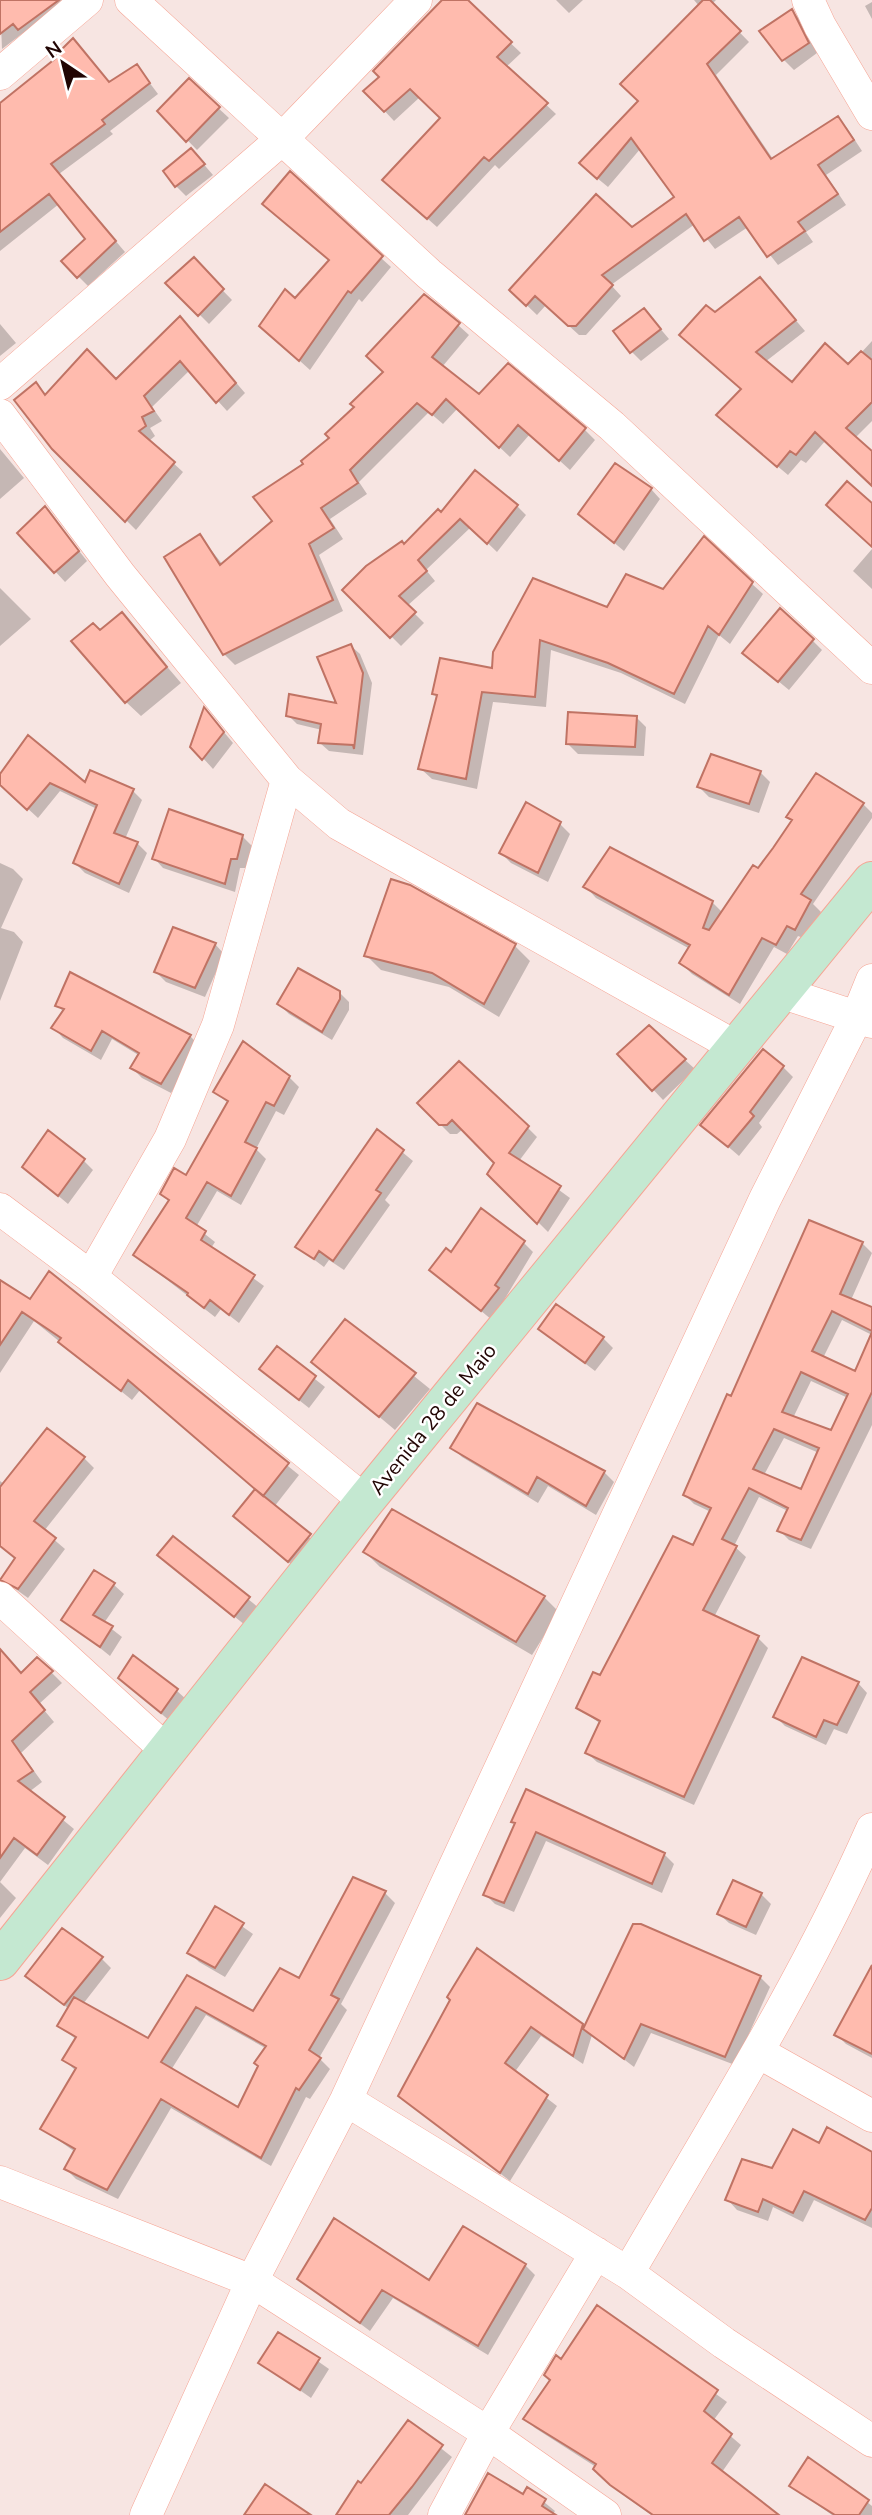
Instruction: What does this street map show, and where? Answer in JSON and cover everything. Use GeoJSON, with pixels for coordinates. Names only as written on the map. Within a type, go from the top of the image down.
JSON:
{"type":"FeatureCollection","features":[{"type":"Feature","properties":{"kind":"street"},"geometry":{"type":"LineString","coordinates":[[0,74],[87,0]]}},
{"type":"Feature","properties":{"kind":"street"},"geometry":{"type":"LineString","coordinates":[[131,0],[429,274],[612,426],[872,668]]}},
{"type":"Feature","properties":{"kind":"street"},"geometry":{"type":"LineString","coordinates":[[0,384],[282,139],[416,0]]}},
{"type":"Feature","properties":{"kind":"street"},"geometry":{"type":"LineString","coordinates":[[808,0],[820,26],[872,114]]}},
{"type":"Feature","properties":{"kind":"street"},"geometry":{"type":"LineString","coordinates":[[0,415],[120,575],[287,780],[339,824],[738,1048]]}},
{"type":"Feature","properties":{"kind":"street"},"geometry":{"type":"LineString","coordinates":[[90,1277],[170,1139],[218,1025],[287,780]]}},
{"type":"Feature","properties":{"kind":"street","name":"Avenida 28 de Maio"},"geometry":{"type":"LineString","coordinates":[[0,1961],[365,1501],[872,881]]}},
{"type":"Feature","properties":{"kind":"street"},"geometry":{"type":"LineString","coordinates":[[146,2515],[252,2281],[346,2100],[765,1199],[864,1019],[872,980]]}},
{"type":"Feature","properties":{"kind":"street"},"geometry":{"type":"LineString","coordinates":[[783,993],[864,1019]]}},
{"type":"Feature","properties":{"kind":"street"},"geometry":{"type":"LineString","coordinates":[[0,1209],[90,1277],[365,1501]]}},
{"type":"Feature","properties":{"kind":"street"},"geometry":{"type":"LineString","coordinates":[[0,1598],[166,1750]]}},
{"type":"Feature","properties":{"kind":"street"},"geometry":{"type":"LineString","coordinates":[[628,2273],[758,2052],[846,1889],[872,1829]]}},
{"type":"Feature","properties":{"kind":"street"},"geometry":{"type":"LineString","coordinates":[[758,2052],[872,2116]]}},
{"type":"Feature","properties":{"kind":"street"},"geometry":{"type":"LineString","coordinates":[[346,2100],[628,2273],[724,2343],[872,2441]]}},
{"type":"Feature","properties":{"kind":"street"},"geometry":{"type":"LineString","coordinates":[[0,2182],[252,2281],[488,2433],[605,2515]]}},
{"type":"Feature","properties":{"kind":"street"},"geometry":{"type":"LineString","coordinates":[[444,2515],[488,2433],[596,2253]]}},
{"type":"Feature","properties":{"kind":"building"},"geometry":{"type":"Polygon","coordinates":[[[0,0],[59,0],[18,30],[13,24],[0,34],[0,0]]]}},
{"type":"Feature","properties":{"kind":"building"},"geometry":{"type":"Polygon","coordinates":[[[442,0],[468,0],[512,42],[497,57],[548,103],[489,161],[484,157],[427,219],[382,180],[440,118],[410,89],[384,112],[363,91],[379,77],[373,71],[442,0]]]}},
{"type":"Feature","properties":{"kind":"building"},"geometry":{"type":"Polygon","coordinates":[[[703,0],[710,0],[741,31],[707,64],[771,159],[838,116],[854,140],[818,165],[838,194],[798,222],[805,231],[767,257],[739,217],[704,241],[686,214],[602,275],[613,285],[576,326],[568,326],[535,296],[526,306],[509,290],[596,194],[632,227],[674,197],[631,138],[597,179],[579,163],[638,101],[620,84],[703,0]]]}},
{"type":"Feature","properties":{"kind":"building"},"geometry":{"type":"Polygon","coordinates":[[[792,9],[809,43],[782,61],[759,31],[792,9]]]}},
{"type":"Feature","properties":{"kind":"building"},"geometry":{"type":"Polygon","coordinates":[[[73,38],[109,82],[137,64],[150,83],[102,120],[105,124],[51,164],[116,241],[77,278],[61,261],[85,239],[49,194],[0,232],[0,103],[56,58],[73,38]]]}},
{"type":"Feature","properties":{"kind":"building"},"geometry":{"type":"Polygon","coordinates":[[[189,78],[220,107],[186,142],[157,111],[189,78]]]}},
{"type":"Feature","properties":{"kind":"building"},"geometry":{"type":"Polygon","coordinates":[[[191,148],[205,164],[175,187],[163,171],[191,148]]]}},
{"type":"Feature","properties":{"kind":"building"},"geometry":{"type":"Polygon","coordinates":[[[290,171],[383,256],[351,293],[348,291],[299,361],[259,326],[285,289],[295,298],[329,260],[262,204],[290,171]]]}},
{"type":"Feature","properties":{"kind":"building"},"geometry":{"type":"Polygon","coordinates":[[[194,257],[224,289],[198,316],[165,283],[194,257]]]}},
{"type":"Feature","properties":{"kind":"building"},"geometry":{"type":"Polygon","coordinates":[[[760,277],[796,320],[756,352],[792,382],[825,343],[848,364],[861,351],[872,360],[872,402],[846,428],[872,451],[872,486],[815,432],[796,455],[790,451],[777,467],[716,415],[741,389],[679,335],[706,305],[715,312],[760,277]]]}},
{"type":"Feature","properties":{"kind":"building"},"geometry":{"type":"Polygon","coordinates":[[[424,294],[460,323],[432,357],[479,394],[508,363],[586,428],[559,461],[518,425],[499,448],[446,399],[432,415],[417,403],[350,470],[358,483],[321,508],[334,528],[309,544],[333,600],[223,655],[164,557],[200,534],[220,565],[272,521],[253,497],[303,464],[301,461],[329,438],[325,434],[354,407],[350,404],[383,372],[366,356],[424,294]]]}},
{"type":"Feature","properties":{"kind":"building"},"geometry":{"type":"Polygon","coordinates":[[[644,308],[661,329],[630,353],[613,331],[644,308]]]}},
{"type":"Feature","properties":{"kind":"building"},"geometry":{"type":"Polygon","coordinates":[[[180,316],[236,383],[216,403],[180,361],[144,396],[154,411],[142,417],[146,426],[139,431],[175,462],[125,522],[52,449],[14,400],[36,382],[45,395],[87,349],[116,379],[180,316]]]}},
{"type":"Feature","properties":{"kind":"building"},"geometry":{"type":"Polygon","coordinates":[[[615,463],[652,488],[614,543],[578,514],[615,463]]]}},
{"type":"Feature","properties":{"kind":"building"},"geometry":{"type":"Polygon","coordinates":[[[475,470],[518,505],[487,544],[460,519],[418,560],[427,571],[399,596],[416,612],[390,638],[342,590],[366,566],[402,541],[404,544],[438,509],[441,512],[475,470]]]}},
{"type":"Feature","properties":{"kind":"building"},"geometry":{"type":"Polygon","coordinates":[[[847,481],[872,503],[872,547],[826,505],[847,481]]]}},
{"type":"Feature","properties":{"kind":"building"},"geometry":{"type":"Polygon","coordinates":[[[45,506],[79,551],[54,573],[17,533],[45,506]]]}},
{"type":"Feature","properties":{"kind":"building"},"geometry":{"type":"Polygon","coordinates":[[[704,536],[753,582],[719,635],[708,626],[674,694],[608,663],[540,640],[535,697],[482,692],[466,779],[418,769],[437,695],[432,694],[440,658],[492,668],[493,652],[533,578],[607,607],[626,574],[663,589],[704,536]]]}},
{"type":"Feature","properties":{"kind":"building"},"geometry":{"type":"Polygon","coordinates":[[[780,608],[814,639],[778,682],[742,653],[780,608]]]}},
{"type":"Feature","properties":{"kind":"building"},"geometry":{"type":"Polygon","coordinates":[[[122,612],[167,667],[125,703],[71,641],[93,623],[100,630],[122,612]]]}},
{"type":"Feature","properties":{"kind":"building"},"geometry":{"type":"Polygon","coordinates":[[[351,644],[363,673],[354,749],[353,745],[318,743],[321,724],[286,716],[289,694],[336,703],[317,657],[351,644]]]}},
{"type":"Feature","properties":{"kind":"building"},"geometry":{"type":"Polygon","coordinates":[[[204,707],[224,732],[202,760],[190,747],[204,707]]]}},
{"type":"Feature","properties":{"kind":"building"},"geometry":{"type":"Polygon","coordinates":[[[568,712],[637,716],[635,747],[566,744],[568,712]]]}},
{"type":"Feature","properties":{"kind":"building"},"geometry":{"type":"Polygon","coordinates":[[[28,735],[85,782],[90,770],[134,789],[114,833],[138,842],[119,884],[73,863],[97,805],[50,783],[27,810],[0,785],[0,774],[28,735]]]}},
{"type":"Feature","properties":{"kind":"building"},"geometry":{"type":"Polygon","coordinates":[[[711,754],[761,771],[749,804],[697,787],[711,754]]]}},
{"type":"Feature","properties":{"kind":"building"},"geometry":{"type":"Polygon","coordinates":[[[816,773],[864,803],[801,894],[811,900],[795,930],[787,926],[776,945],[762,938],[729,995],[679,963],[690,945],[583,887],[610,847],[713,901],[703,928],[709,930],[753,865],[758,868],[773,848],[792,820],[786,817],[816,773]]]}},
{"type":"Feature","properties":{"kind":"building"},"geometry":{"type":"Polygon","coordinates":[[[526,802],[561,822],[538,873],[499,853],[526,802]]]}},
{"type":"Feature","properties":{"kind":"building"},"geometry":{"type":"Polygon","coordinates":[[[169,809],[243,835],[237,859],[231,859],[225,884],[152,859],[169,809]]]}},
{"type":"Feature","properties":{"kind":"building"},"geometry":{"type":"Polygon","coordinates":[[[391,879],[410,885],[516,944],[484,1004],[432,973],[364,956],[391,879]]]}},
{"type":"Feature","properties":{"kind":"building"},"geometry":{"type":"Polygon","coordinates":[[[173,927],[216,943],[195,988],[154,972],[173,927]]]}},
{"type":"Feature","properties":{"kind":"building"},"geometry":{"type":"Polygon","coordinates":[[[298,968],[340,991],[340,999],[322,1032],[277,1004],[298,968]]]}},
{"type":"Feature","properties":{"kind":"building"},"geometry":{"type":"Polygon","coordinates":[[[70,972],[191,1035],[161,1084],[130,1068],[139,1053],[102,1031],[91,1051],[51,1028],[64,1009],[55,1006],[70,972]]]}},
{"type":"Feature","properties":{"kind":"building"},"geometry":{"type":"Polygon","coordinates":[[[649,1025],[686,1059],[652,1091],[617,1054],[649,1025]]]}},
{"type":"Feature","properties":{"kind":"building"},"geometry":{"type":"Polygon","coordinates":[[[243,1041],[290,1076],[274,1106],[266,1102],[245,1142],[257,1148],[231,1196],[207,1182],[186,1218],[206,1231],[201,1240],[255,1275],[229,1315],[210,1300],[204,1308],[187,1295],[188,1293],[133,1255],[169,1200],[160,1194],[174,1168],[186,1175],[228,1101],[213,1092],[243,1041]]]}},
{"type":"Feature","properties":{"kind":"building"},"geometry":{"type":"Polygon","coordinates":[[[763,1049],[784,1066],[750,1112],[754,1116],[728,1147],[700,1125],[763,1049]]]}},
{"type":"Feature","properties":{"kind":"building"},"geometry":{"type":"Polygon","coordinates":[[[459,1061],[529,1126],[509,1153],[561,1186],[537,1224],[487,1174],[494,1163],[452,1120],[447,1125],[439,1125],[417,1103],[459,1061]]]}},
{"type":"Feature","properties":{"kind":"building"},"geometry":{"type":"Polygon","coordinates":[[[377,1129],[404,1150],[376,1190],[381,1193],[333,1261],[319,1251],[314,1259],[295,1247],[377,1129]]]}},
{"type":"Feature","properties":{"kind":"building"},"geometry":{"type":"Polygon","coordinates":[[[48,1130],[85,1159],[58,1196],[22,1167],[48,1130]]]}},
{"type":"Feature","properties":{"kind":"building"},"geometry":{"type":"Polygon","coordinates":[[[481,1208],[525,1241],[495,1285],[499,1288],[481,1311],[429,1270],[446,1248],[451,1252],[481,1208]]]}},
{"type":"Feature","properties":{"kind":"building"},"geometry":{"type":"Polygon","coordinates":[[[809,1220],[863,1242],[840,1294],[872,1307],[872,1331],[832,1311],[812,1351],[855,1371],[872,1332],[872,1392],[801,1540],[777,1531],[788,1508],[749,1488],[722,1539],[737,1546],[703,1610],[759,1636],[684,1797],[585,1753],[600,1721],[576,1708],[593,1672],[600,1675],[673,1536],[693,1545],[711,1508],[683,1495],[727,1394],[731,1396],[809,1220]],[[801,1372],[782,1412],[831,1430],[848,1394],[801,1372]],[[774,1429],[753,1469],[801,1489],[819,1448],[774,1429]]]}},
{"type":"Feature","properties":{"kind":"building"},"geometry":{"type":"Polygon","coordinates":[[[49,1271],[289,1463],[263,1496],[128,1380],[121,1391],[58,1342],[61,1338],[22,1312],[0,1345],[0,1280],[30,1299],[49,1271]]]}},
{"type":"Feature","properties":{"kind":"building"},"geometry":{"type":"Polygon","coordinates":[[[556,1304],[604,1337],[585,1363],[538,1329],[556,1304]]]}},
{"type":"Feature","properties":{"kind":"building"},"geometry":{"type":"Polygon","coordinates":[[[345,1319],[416,1373],[379,1417],[311,1362],[345,1319]]]}},
{"type":"Feature","properties":{"kind":"building"},"geometry":{"type":"Polygon","coordinates":[[[277,1346],[316,1376],[299,1400],[259,1369],[277,1346]]]}},
{"type":"Feature","properties":{"kind":"building"},"geometry":{"type":"Polygon","coordinates":[[[477,1403],[605,1471],[586,1506],[537,1477],[528,1494],[450,1448],[477,1403]]]}},
{"type":"Feature","properties":{"kind":"building"},"geometry":{"type":"Polygon","coordinates":[[[47,1428],[85,1457],[34,1521],[56,1538],[18,1589],[0,1580],[15,1558],[0,1546],[0,1487],[47,1428]]]}},
{"type":"Feature","properties":{"kind":"building"},"geometry":{"type":"Polygon","coordinates":[[[255,1489],[311,1534],[288,1562],[233,1516],[255,1489]]]}},
{"type":"Feature","properties":{"kind":"building"},"geometry":{"type":"Polygon","coordinates":[[[392,1509],[545,1596],[516,1642],[363,1552],[392,1509]]]}},
{"type":"Feature","properties":{"kind":"building"},"geometry":{"type":"Polygon","coordinates":[[[173,1536],[250,1597],[234,1617],[157,1555],[173,1536]]]}},
{"type":"Feature","properties":{"kind":"building"},"geometry":{"type":"Polygon","coordinates":[[[94,1570],[115,1583],[93,1615],[113,1626],[100,1647],[61,1620],[94,1570]]]}},
{"type":"Feature","properties":{"kind":"building"},"geometry":{"type":"Polygon","coordinates":[[[0,1649],[21,1673],[37,1657],[53,1671],[30,1692],[45,1710],[12,1741],[33,1771],[18,1781],[65,1817],[37,1855],[14,1838],[0,1858],[0,1649]]]}},
{"type":"Feature","properties":{"kind":"building"},"geometry":{"type":"Polygon","coordinates":[[[133,1655],[178,1689],[161,1713],[118,1678],[133,1655]]]}},
{"type":"Feature","properties":{"kind":"building"},"geometry":{"type":"Polygon","coordinates":[[[802,1657],[859,1682],[837,1725],[824,1720],[816,1737],[773,1717],[802,1657]]]}},
{"type":"Feature","properties":{"kind":"building"},"geometry":{"type":"Polygon","coordinates":[[[526,1789],[665,1853],[652,1884],[536,1832],[504,1903],[483,1895],[515,1823],[511,1822],[526,1789]]]}},
{"type":"Feature","properties":{"kind":"building"},"geometry":{"type":"Polygon","coordinates":[[[353,1877],[386,1891],[331,1995],[339,1999],[309,2050],[321,2058],[299,2090],[296,2088],[261,2158],[161,2099],[107,2190],[64,2169],[75,2149],[40,2129],[76,2068],[62,2060],[76,2037],[57,2026],[74,1997],[148,2038],[187,1975],[253,2011],[280,1968],[299,1978],[353,1877]],[[196,2007],[161,2062],[238,2107],[258,2066],[254,2063],[266,2046],[196,2007]]]}},
{"type":"Feature","properties":{"kind":"building"},"geometry":{"type":"Polygon","coordinates":[[[733,1880],[762,1893],[746,1927],[717,1914],[733,1880]]]}},
{"type":"Feature","properties":{"kind":"building"},"geometry":{"type":"Polygon","coordinates":[[[215,1906],[244,1923],[215,1968],[187,1953],[215,1906]]]}},
{"type":"Feature","properties":{"kind":"building"},"geometry":{"type":"Polygon","coordinates":[[[633,1924],[641,1924],[761,1976],[725,2057],[641,2024],[624,2059],[583,2029],[633,1924]]]}},
{"type":"Feature","properties":{"kind":"building"},"geometry":{"type":"Polygon","coordinates":[[[62,1928],[103,1957],[64,2005],[25,1976],[62,1928]]]}},
{"type":"Feature","properties":{"kind":"building"},"geometry":{"type":"Polygon","coordinates":[[[477,1948],[583,2024],[573,2056],[531,2027],[505,2063],[548,2095],[500,2173],[398,2096],[450,2000],[447,1997],[477,1948]]]}},
{"type":"Feature","properties":{"kind":"building"},"geometry":{"type":"Polygon","coordinates":[[[872,1965],[872,2054],[834,2035],[872,1965]]]}},
{"type":"Feature","properties":{"kind":"building"},"geometry":{"type":"Polygon","coordinates":[[[827,2127],[872,2152],[872,2208],[865,2220],[804,2191],[793,2213],[763,2199],[758,2212],[725,2200],[742,2159],[772,2168],[793,2129],[819,2143],[827,2127]]]}},
{"type":"Feature","properties":{"kind":"building"},"geometry":{"type":"Polygon","coordinates":[[[334,2218],[429,2280],[463,2226],[526,2264],[478,2346],[382,2290],[360,2323],[297,2279],[334,2218]]]}},
{"type":"Feature","properties":{"kind":"building"},"geometry":{"type":"Polygon","coordinates":[[[597,2305],[718,2390],[704,2411],[732,2434],[712,2463],[779,2515],[653,2515],[610,2485],[593,2469],[596,2464],[523,2419],[550,2380],[544,2375],[556,2355],[561,2359],[597,2305]]]}},
{"type":"Feature","properties":{"kind":"building"},"geometry":{"type":"Polygon","coordinates":[[[278,2332],[320,2358],[300,2390],[258,2363],[278,2332]]]}},
{"type":"Feature","properties":{"kind":"building"},"geometry":{"type":"Polygon","coordinates":[[[408,2420],[443,2445],[412,2487],[389,2515],[336,2515],[358,2481],[361,2483],[408,2420]]]}},
{"type":"Feature","properties":{"kind":"building"},"geometry":{"type":"Polygon","coordinates":[[[808,2457],[869,2500],[859,2515],[835,2515],[789,2486],[808,2457]]]}},
{"type":"Feature","properties":{"kind":"building"},"geometry":{"type":"Polygon","coordinates":[[[488,2473],[523,2494],[527,2487],[546,2499],[542,2506],[556,2515],[465,2515],[488,2473]]]}},
{"type":"Feature","properties":{"kind":"building"},"geometry":{"type":"Polygon","coordinates":[[[265,2484],[311,2515],[244,2515],[265,2484]]]}}]}
